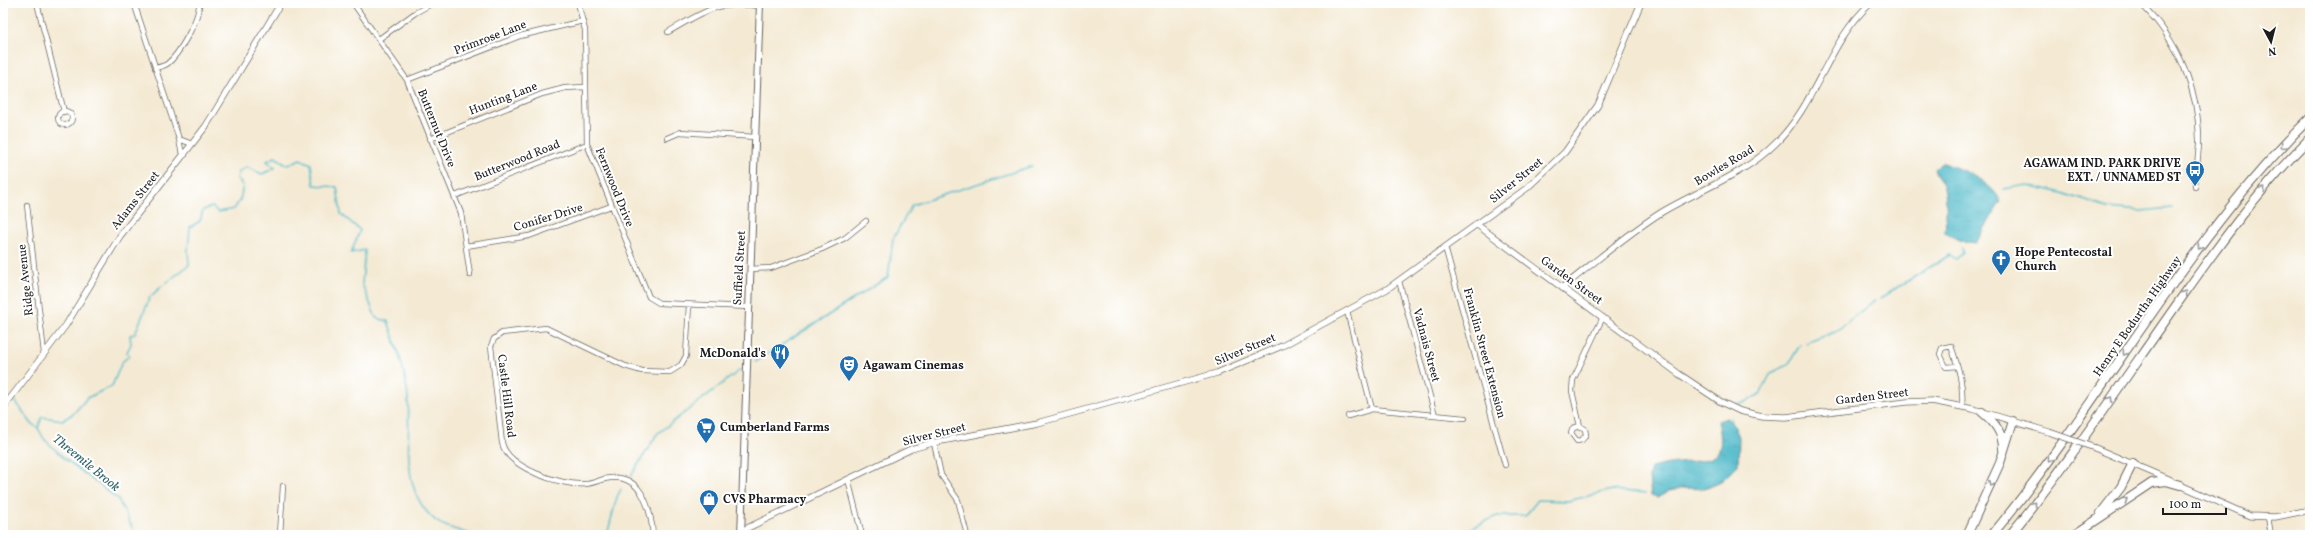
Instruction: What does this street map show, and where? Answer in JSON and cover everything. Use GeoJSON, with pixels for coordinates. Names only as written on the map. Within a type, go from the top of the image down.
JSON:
{"type":"FeatureCollection","features":[{"type":"Feature","properties":{"kind":"highway","name":"Henry E Bodurtha Highway"},"geometry":{"type":"LineString","coordinates":[[1992,535],[2042,471],[2217,224],[2261,170],[2310,118]]}},
{"type":"Feature","properties":{"kind":"highway"},"geometry":{"type":"LineString","coordinates":[[2010,535],[2062,467],[2236,221],[2277,173],[2310,138]]}},
{"type":"Feature","properties":{"kind":"highway"},"geometry":{"type":"LineString","coordinates":[[1982,412],[1994,423],[2001,436],[2003,448],[2000,463]]}},
{"type":"Feature","properties":{"kind":"highway"},"geometry":{"type":"LineString","coordinates":[[1967,535],[2000,463],[2013,421]]}},
{"type":"Feature","properties":{"kind":"highway"},"geometry":{"type":"LineString","coordinates":[[2081,530],[2096,518],[2112,500],[2123,484],[2132,463]]}},
{"type":"Feature","properties":{"kind":"highway"},"geometry":{"type":"LineString","coordinates":[[2074,535],[2152,483],[2166,481],[2180,484]]}},
{"type":"Feature","properties":{"kind":"main road","name":"Suffield Street"},"geometry":{"type":"LineString","coordinates":[[740,533],[748,307],[755,173],[760,5]]}},
{"type":"Feature","properties":{"kind":"street"},"geometry":{"type":"LineString","coordinates":[[37,3],[64,112]]}},
{"type":"Feature","properties":{"kind":"street"},"geometry":{"type":"LineString","coordinates":[[134,3],[180,139],[181,150],[185,156]]}},
{"type":"Feature","properties":{"kind":"street"},"geometry":{"type":"LineString","coordinates":[[155,68],[165,65],[174,56],[196,20],[200,3]]}},
{"type":"Feature","properties":{"kind":"street","name":"Adams Street"},"geometry":{"type":"LineString","coordinates":[[3,408],[71,318],[120,236],[185,156],[231,86],[280,3]]}},
{"type":"Feature","properties":{"kind":"street","name":"Butternut Drive"},"geometry":{"type":"LineString","coordinates":[[353,3],[407,80],[461,213],[470,275]]}},
{"type":"Feature","properties":{"kind":"street"},"geometry":{"type":"LineString","coordinates":[[379,39],[415,13],[434,3]]}},
{"type":"Feature","properties":{"kind":"street","name":"Fernwood Drive"},"geometry":{"type":"LineString","coordinates":[[578,3],[583,20],[587,144],[648,295],[653,301],[689,305]]}},
{"type":"Feature","properties":{"kind":"street","name":"Silver Street"},"geometry":{"type":"LineString","coordinates":[[733,535],[740,533],[899,454],[934,443],[1037,424],[1217,373],[1282,346],[1399,281],[1535,181],[1560,157],[1578,136],[1602,98],[1641,3]]}},
{"type":"Feature","properties":{"kind":"street","name":"Bowles Road"},"geometry":{"type":"LineString","coordinates":[[1563,287],[1648,222],[1734,175],[1770,149],[1799,116],[1847,33],[1871,3]]}},
{"type":"Feature","properties":{"kind":"street"},"geometry":{"type":"LineString","coordinates":[[2140,3],[2157,22],[2173,45],[2189,82],[2196,112],[2198,133],[2195,187]]}},
{"type":"Feature","properties":{"kind":"street"},"geometry":{"type":"LineString","coordinates":[[668,32],[716,7],[738,4],[760,5]]}},
{"type":"Feature","properties":{"kind":"street","name":"Primrose Lane"},"geometry":{"type":"LineString","coordinates":[[407,80],[520,36],[583,20]]}},
{"type":"Feature","properties":{"kind":"street","name":"Hunting Lane"},"geometry":{"type":"LineString","coordinates":[[430,139],[542,94],[565,88],[586,87]]}},
{"type":"Feature","properties":{"kind":"street"},"geometry":{"type":"LineString","coordinates":[[667,138],[681,132],[755,137]]}},
{"type":"Feature","properties":{"kind":"street"},"geometry":{"type":"LineString","coordinates":[[180,139],[192,144]]}},
{"type":"Feature","properties":{"kind":"street","name":"Butterwood Road"},"geometry":{"type":"LineString","coordinates":[[455,196],[587,144]]}},
{"type":"Feature","properties":{"kind":"street","name":"Ridge Avenue"},"geometry":{"type":"LineString","coordinates":[[27,205],[44,353]]}},
{"type":"Feature","properties":{"kind":"street","name":"Conifer Drive"},"geometry":{"type":"LineString","coordinates":[[466,246],[529,236],[612,206]]}},
{"type":"Feature","properties":{"kind":"street"},"geometry":{"type":"LineString","coordinates":[[750,268],[771,268],[822,249],[845,238],[866,221]]}},
{"type":"Feature","properties":{"kind":"street","name":"Garden Street"},"geometry":{"type":"LineString","coordinates":[[1476,224],[1662,361],[1732,408],[1753,415],[1790,417],[1916,401],[1940,402],[1962,406],[2013,421],[2095,448],[2180,484],[2244,514],[2268,518],[2310,510]]}},
{"type":"Feature","properties":{"kind":"street","name":"Franklin Street Extension"},"geometry":{"type":"LineString","coordinates":[[1445,247],[1505,465]]}},
{"type":"Feature","properties":{"kind":"street","name":"Vadnais Street"},"geometry":{"type":"LineString","coordinates":[[1399,281],[1435,415]]}},
{"type":"Feature","properties":{"kind":"street"},"geometry":{"type":"LineString","coordinates":[[689,305],[748,307]]}},
{"type":"Feature","properties":{"kind":"street","name":"Castle Hill Road"},"geometry":{"type":"LineString","coordinates":[[653,535],[652,518],[647,504],[639,490],[628,481],[612,478],[584,484],[558,480],[533,472],[506,454],[502,443],[491,346],[494,339],[502,333],[546,328],[625,366],[642,371],[670,372],[681,365],[686,356],[689,305]]}},
{"type":"Feature","properties":{"kind":"street"},"geometry":{"type":"LineString","coordinates":[[1347,311],[1372,409]]}},
{"type":"Feature","properties":{"kind":"street"},"geometry":{"type":"LineString","coordinates":[[1580,426],[1572,391],[1573,380],[1603,317]]}},
{"type":"Feature","properties":{"kind":"street"},"geometry":{"type":"LineString","coordinates":[[1957,366],[1946,367],[1940,354],[1942,348],[1951,346],[1957,366],[1963,393],[1962,406]]}},
{"type":"Feature","properties":{"kind":"street"},"geometry":{"type":"LineString","coordinates":[[1348,416],[1372,409],[1465,418]]}},
{"type":"Feature","properties":{"kind":"street"},"geometry":{"type":"LineString","coordinates":[[934,443],[941,475],[958,500],[967,535]]}},
{"type":"Feature","properties":{"kind":"street"},"geometry":{"type":"LineString","coordinates":[[848,478],[862,535]]}},
{"type":"Feature","properties":{"kind":"street"},"geometry":{"type":"LineString","coordinates":[[280,535],[283,486]]}},
{"type":"Feature","properties":{"kind":"street"},"geometry":{"type":"LineString","coordinates":[[2268,518],[2271,535]]}},
{"type":"Feature","properties":{"kind":"water"},"geometry":{"type":"Polygon","coordinates":[[[1941,162],[1966,172],[1983,182],[1990,187],[2001,201],[1976,243],[1961,241],[1945,233],[1945,191],[1934,169],[1941,162]]]}},
{"type":"Feature","properties":{"kind":"water"},"geometry":{"type":"Polygon","coordinates":[[[1727,418],[1735,427],[1739,437],[1738,465],[1721,482],[1705,489],[1685,488],[1669,491],[1657,498],[1651,496],[1649,477],[1651,468],[1701,460],[1715,456],[1719,451],[1720,444],[1718,421],[1727,418]]]}},
{"type":"Feature","properties":{"kind":"waterway"},"geometry":{"type":"LineString","coordinates":[[166,283],[189,265],[188,250],[190,227],[200,221],[203,210],[212,207],[218,212],[234,209],[240,200],[243,186],[237,178],[239,172],[246,167],[262,174],[275,168],[267,161],[275,157],[288,165],[300,159],[311,164],[314,185],[337,187],[341,214],[360,230],[351,253],[365,250],[362,284],[376,318],[388,321],[403,369],[408,398],[409,464],[416,495],[424,509],[436,521],[473,535]]}},
{"type":"Feature","properties":{"kind":"waterway"},"geometry":{"type":"LineString","coordinates":[[755,362],[888,277],[893,239],[912,205],[1032,166]]}},
{"type":"Feature","properties":{"kind":"waterway"},"geometry":{"type":"LineString","coordinates":[[2003,189],[2028,185],[2062,193],[2107,208],[2141,211],[2172,208]]}},
{"type":"Feature","properties":{"kind":"waterway"},"geometry":{"type":"LineString","coordinates":[[1880,298],[1950,255],[1956,259],[1963,253],[1962,248]]}},
{"type":"Feature","properties":{"kind":"waterway"},"geometry":{"type":"LineString","coordinates":[[38,428],[42,417],[63,420],[74,413],[87,398],[112,386],[122,362],[129,356],[127,352],[131,344],[130,335],[135,334],[150,297],[163,285]]}},
{"type":"Feature","properties":{"kind":"waterway"},"geometry":{"type":"LineString","coordinates":[[1806,343],[1835,332],[1875,300]]}},
{"type":"Feature","properties":{"kind":"waterway"},"geometry":{"type":"LineString","coordinates":[[1737,404],[1746,402],[1760,394],[1771,373],[1788,365],[1800,345]]}},
{"type":"Feature","properties":{"kind":"waterway"},"geometry":{"type":"LineString","coordinates":[[631,476],[657,434],[740,370]]}},
{"type":"Feature","properties":{"kind":"waterway","name":"Threemile Brook"},"geometry":{"type":"LineString","coordinates":[[3,391],[9,396]]}},
{"type":"Feature","properties":{"kind":"waterway","name":"Threemile Brook"},"geometry":{"type":"LineString","coordinates":[[13,398],[32,424],[38,428],[44,439],[64,458],[118,499],[136,535]]}},
{"type":"Feature","properties":{"kind":"waterway"},"geometry":{"type":"LineString","coordinates":[[1731,417],[1731,423]]}},
{"type":"Feature","properties":{"kind":"waterway"},"geometry":{"type":"LineString","coordinates":[[607,535],[617,497],[621,489]]}},
{"type":"Feature","properties":{"kind":"waterway"},"geometry":{"type":"LineString","coordinates":[[1457,535],[1497,516],[1525,516],[1538,500],[1568,501],[1612,490],[1645,493]]}},
{"type":"Feature","properties":{"kind":"waterway"},"geometry":{"type":"LineString","coordinates":[[1419,535],[1427,533],[1441,535]]}},
{"type":"Feature","properties":{"kind":"place","name":"AGAWAM IND. PARK DRIVE EXT. / UNNAMED ST"},"geometry":{"type":"Point","coordinates":[2195,187]}},
{"type":"Feature","properties":{"kind":"place","name":"Hope Pentecostal Church"},"geometry":{"type":"Point","coordinates":[2001,276]}},
{"type":"Feature","properties":{"kind":"place","name":"McDonald's"},"geometry":{"type":"Point","coordinates":[780,370]}},
{"type":"Feature","properties":{"kind":"place","name":"Agawam Cinemas"},"geometry":{"type":"Point","coordinates":[849,382]}},
{"type":"Feature","properties":{"kind":"place","name":"Cumberland Farms"},"geometry":{"type":"Point","coordinates":[706,444]}},
{"type":"Feature","properties":{"kind":"place","name":"CVS Pharmacy"},"geometry":{"type":"Point","coordinates":[709,516]}}]}
